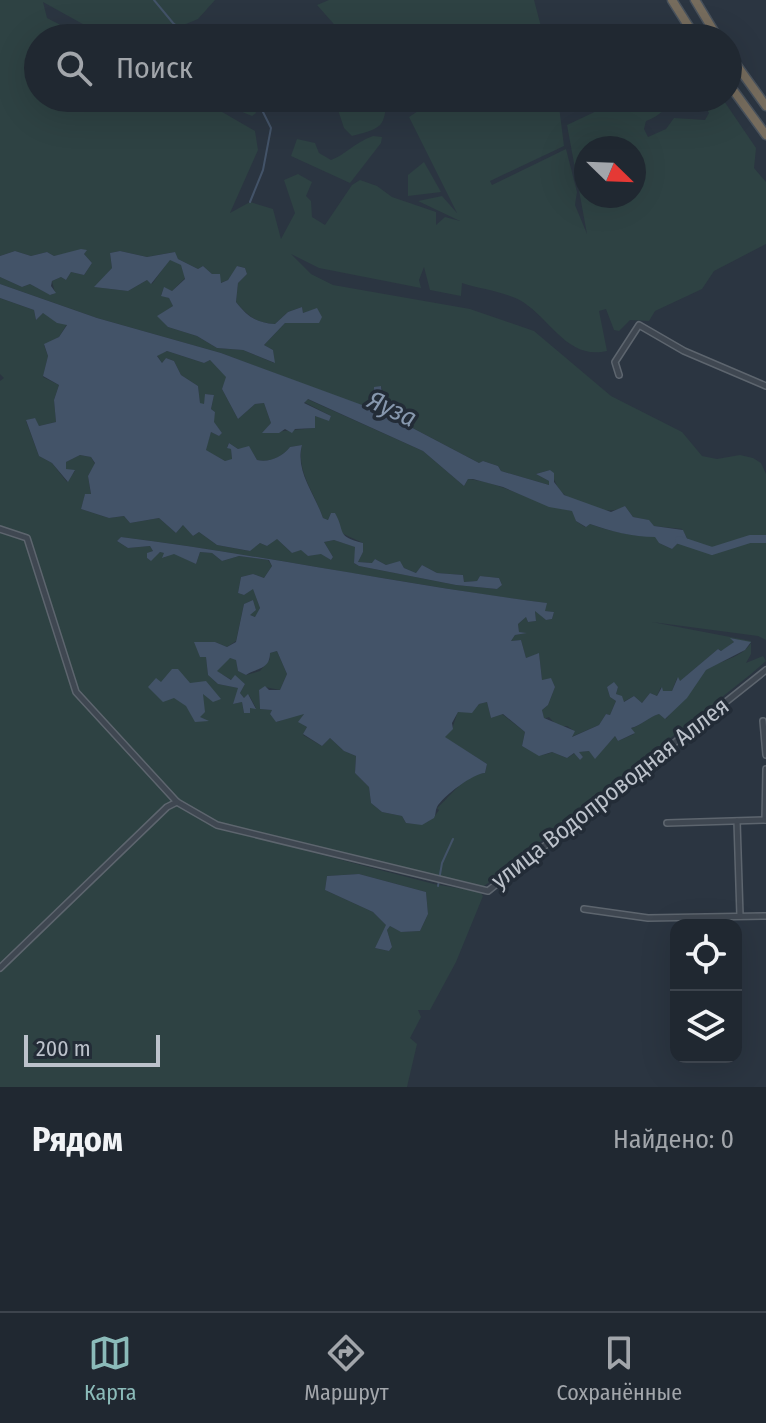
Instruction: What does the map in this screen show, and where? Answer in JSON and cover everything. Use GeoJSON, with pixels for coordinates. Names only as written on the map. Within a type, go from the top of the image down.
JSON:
{"type":"FeatureCollection","features":[{"type":"Feature","properties":{"kind":"highway"},"geometry":{"type":"LineString","coordinates":[[672,0],[687,24]]}},
{"type":"Feature","properties":{"kind":"highway"},"geometry":{"type":"LineString","coordinates":[[695,0],[710,24]]}},
{"type":"Feature","properties":{"kind":"highway"},"geometry":{"type":"LineString","coordinates":[[742,73],[766,106]]}},
{"type":"Feature","properties":{"kind":"highway"},"geometry":{"type":"LineString","coordinates":[[742,102],[766,135]]}},
{"type":"Feature","properties":{"kind":"street"},"geometry":{"type":"LineString","coordinates":[[619,375],[615,362],[639,325],[684,351],[766,386]]}},
{"type":"Feature","properties":{"kind":"street","name":"улица Водопроводная Аллея"},"geometry":{"type":"LineString","coordinates":[[0,529],[27,538],[76,692],[177,802],[217,825],[432,880],[488,891],[766,670]]}},
{"type":"Feature","properties":{"kind":"street"},"geometry":{"type":"LineString","coordinates":[[763,721],[766,755]]}},
{"type":"Feature","properties":{"kind":"street"},"geometry":{"type":"LineString","coordinates":[[667,823],[766,820],[766,769]]}},
{"type":"Feature","properties":{"kind":"street"},"geometry":{"type":"LineString","coordinates":[[0,968],[167,807],[177,802]]}},
{"type":"Feature","properties":{"kind":"street"},"geometry":{"type":"LineString","coordinates":[[737,821],[740,916]]}},
{"type":"Feature","properties":{"kind":"street"},"geometry":{"type":"LineString","coordinates":[[584,909],[648,918],[766,916]]}},
{"type":"Feature","properties":{"kind":"green space"},"geometry":{"type":"Polygon","coordinates":[[[0,0],[215,0],[198,19],[186,24],[83,24],[43,2],[47,18],[59,24],[24,24],[24,112],[222,112],[255,131],[258,150],[230,213],[250,202],[273,209],[281,239],[295,213],[284,180],[298,174],[312,182],[306,196],[311,201],[312,217],[325,225],[352,185],[360,180],[377,186],[392,197],[436,212],[436,225],[445,217],[460,221],[418,201],[442,196],[457,213],[409,117],[416,112],[560,112],[564,146],[490,181],[492,185],[566,149],[574,180],[574,208],[587,234],[582,208],[646,208],[646,136],[574,136],[574,163],[567,125],[594,112],[661,112],[646,121],[644,129],[648,137],[666,129],[674,118],[705,120],[708,112],[732,112],[756,148],[754,168],[766,182],[766,244],[714,271],[702,289],[655,311],[649,321],[630,320],[619,331],[614,330],[606,309],[599,311],[607,351],[582,350],[571,344],[523,302],[509,296],[462,283],[461,296],[430,290],[424,267],[419,280],[421,288],[319,268],[291,254],[311,274],[333,285],[470,309],[534,331],[611,396],[682,432],[702,456],[717,459],[740,455],[753,458],[761,463],[766,474],[766,640],[758,636],[652,622],[751,641],[751,643],[751,654],[746,663],[763,656],[766,661],[751,674],[483,887],[309,845],[307,851],[434,884],[480,892],[483,896],[456,962],[430,1010],[418,1010],[421,1017],[410,1038],[417,1044],[407,1087],[0,1087],[0,381],[4,378],[0,374],[0,298],[34,310],[36,320],[43,313],[49,314],[57,323],[67,324],[59,337],[44,345],[48,356],[43,377],[59,385],[54,400],[56,422],[39,426],[34,418],[26,421],[39,456],[52,463],[67,482],[75,471],[66,470],[66,462],[80,455],[91,457],[95,464],[88,476],[91,495],[85,495],[81,509],[109,518],[124,516],[130,523],[159,518],[176,533],[184,524],[193,536],[199,532],[217,545],[249,551],[260,543],[267,546],[276,538],[292,553],[301,549],[308,556],[321,553],[331,560],[333,557],[324,542],[334,540],[356,547],[354,563],[359,566],[456,585],[497,589],[502,585],[499,578],[480,576],[477,581],[464,582],[463,575],[437,573],[422,565],[416,573],[404,568],[400,562],[386,565],[375,559],[373,563],[358,562],[363,543],[339,532],[335,513],[331,513],[328,520],[323,518],[301,464],[302,445],[290,447],[267,461],[257,460],[249,447],[238,449],[229,443],[227,447],[231,449],[232,460],[225,461],[205,450],[211,432],[219,436],[222,433],[213,422],[215,412],[211,409],[214,395],[206,394],[204,404],[200,404],[198,386],[181,375],[174,361],[166,358],[162,363],[157,355],[167,351],[204,363],[210,360],[227,377],[222,389],[238,419],[255,404],[264,403],[271,423],[263,433],[314,428],[315,416],[329,420],[331,416],[304,402],[307,399],[423,451],[464,486],[468,479],[482,481],[573,511],[576,521],[585,527],[590,524],[622,533],[656,536],[659,543],[672,549],[678,543],[689,542],[682,529],[654,526],[648,520],[633,517],[625,506],[603,510],[570,499],[557,486],[550,470],[536,474],[549,481],[549,485],[501,471],[498,466],[483,461],[479,463],[384,413],[385,398],[381,386],[374,388],[373,410],[221,353],[97,318],[0,284],[0,277],[22,287],[30,284],[51,295],[55,293],[52,281],[61,277],[66,280],[71,272],[84,275],[92,263],[84,254],[86,250],[54,256],[47,252],[31,256],[15,251],[0,256],[0,0]],[[120,251],[110,253],[112,268],[95,287],[128,291],[147,280],[152,284],[170,259],[182,265],[185,278],[172,291],[164,288],[161,295],[169,298],[173,306],[158,316],[168,327],[197,336],[217,348],[243,350],[274,363],[273,350],[264,345],[285,323],[318,323],[321,317],[317,309],[303,313],[302,307],[288,312],[275,324],[263,322],[253,318],[236,302],[238,283],[247,274],[245,268],[238,266],[228,280],[220,283],[220,275],[178,259],[174,252],[147,257],[120,251]],[[121,537],[117,541],[128,548],[150,546],[153,551],[148,553],[147,558],[150,560],[160,552],[165,553],[163,558],[174,553],[196,564],[200,552],[212,553],[222,561],[239,556],[268,560],[272,566],[264,578],[253,574],[241,577],[238,593],[244,595],[253,588],[260,608],[256,617],[249,615],[256,610],[253,600],[244,604],[236,641],[227,647],[215,642],[195,643],[200,656],[206,656],[208,675],[218,684],[239,688],[233,704],[242,702],[244,713],[250,713],[250,708],[256,708],[249,695],[244,698],[240,693],[245,684],[235,676],[232,680],[216,671],[229,658],[236,659],[238,671],[246,675],[260,671],[270,659],[270,653],[277,651],[287,674],[280,690],[265,687],[259,690],[260,709],[272,710],[270,714],[277,722],[301,712],[304,714],[299,722],[307,727],[303,735],[322,746],[330,738],[344,751],[356,756],[355,773],[369,787],[371,803],[382,812],[402,816],[406,823],[429,821],[459,786],[471,777],[485,773],[487,764],[444,737],[452,729],[458,711],[472,712],[479,704],[487,702],[491,718],[502,714],[525,732],[522,746],[533,752],[543,755],[552,752],[567,758],[575,753],[580,760],[583,757],[578,752],[590,751],[595,758],[615,736],[618,741],[634,734],[630,729],[659,714],[666,719],[707,669],[751,643],[731,638],[734,642],[722,651],[718,649],[679,682],[677,678],[672,691],[662,691],[661,687],[657,696],[650,693],[642,703],[634,696],[623,702],[622,697],[616,694],[618,687],[614,683],[607,687],[610,697],[616,701],[610,715],[606,714],[599,725],[571,737],[574,731],[567,726],[558,727],[549,717],[544,719],[542,710],[548,705],[555,687],[551,679],[542,680],[539,654],[526,658],[521,640],[511,641],[515,635],[526,633],[519,632],[518,624],[526,617],[528,622],[536,621],[535,610],[546,620],[552,619],[554,612],[544,611],[546,603],[174,544],[121,537]],[[359,874],[327,876],[325,890],[373,912],[387,926],[375,948],[389,951],[392,947],[387,930],[390,926],[402,932],[420,931],[428,914],[426,892],[359,874]]]}},
{"type":"Feature","properties":{"kind":"green space"},"geometry":{"type":"Polygon","coordinates":[[[329,0],[534,0],[540,24],[334,24],[317,5],[329,0]]]}},
{"type":"Feature","properties":{"kind":"green space"},"geometry":{"type":"Polygon","coordinates":[[[339,112],[385,112],[380,125],[370,131],[352,136],[344,128],[339,112]]]}},
{"type":"Feature","properties":{"kind":"green space"},"geometry":{"type":"Polygon","coordinates":[[[373,136],[382,137],[381,143],[350,183],[291,156],[297,139],[315,143],[319,153],[331,160],[373,136]]]}},
{"type":"Feature","properties":{"kind":"green space"},"geometry":{"type":"Polygon","coordinates":[[[424,162],[441,192],[408,196],[408,175],[424,162]]]}},
{"type":"Feature","properties":{"kind":"water"},"geometry":{"type":"Polygon","coordinates":[[[87,250],[84,254],[92,263],[84,275],[71,272],[66,280],[61,277],[52,281],[51,286],[56,293],[50,295],[30,284],[22,287],[0,277],[0,256],[15,251],[31,256],[47,252],[54,256],[87,250]]]}},
{"type":"Feature","properties":{"kind":"water"},"geometry":{"type":"Polygon","coordinates":[[[120,251],[147,257],[175,252],[178,259],[198,269],[203,266],[212,274],[220,274],[221,283],[228,280],[237,266],[245,268],[247,274],[238,283],[236,302],[248,315],[262,322],[275,324],[288,312],[302,307],[303,313],[317,308],[322,317],[319,323],[285,323],[264,345],[273,350],[275,363],[243,350],[217,348],[197,336],[168,327],[157,316],[173,306],[169,298],[161,296],[164,287],[172,291],[185,279],[181,265],[170,260],[151,284],[147,280],[128,291],[94,287],[112,268],[110,253],[120,251]]]}},
{"type":"Feature","properties":{"kind":"water"},"geometry":{"type":"Polygon","coordinates":[[[0,284],[97,318],[221,353],[373,409],[374,387],[381,386],[384,413],[479,463],[483,461],[498,466],[501,471],[549,485],[549,481],[536,474],[550,470],[564,495],[611,512],[625,506],[633,517],[649,520],[654,526],[683,530],[689,543],[678,543],[672,549],[659,543],[655,537],[622,533],[590,524],[586,527],[576,521],[572,511],[549,507],[503,487],[473,479],[468,479],[464,486],[423,451],[308,399],[304,403],[331,416],[329,421],[315,416],[315,428],[295,429],[292,433],[285,429],[279,433],[262,433],[271,423],[264,403],[255,404],[238,419],[222,389],[226,377],[210,360],[204,363],[167,351],[157,356],[162,363],[166,358],[174,361],[181,375],[198,386],[200,403],[204,404],[205,394],[214,395],[211,409],[215,412],[214,422],[222,433],[219,436],[211,432],[206,450],[225,461],[232,459],[231,449],[227,448],[229,443],[238,449],[249,446],[257,460],[266,461],[290,447],[302,445],[303,473],[323,518],[328,520],[331,513],[335,513],[345,535],[363,543],[358,562],[372,563],[375,559],[386,565],[400,561],[404,568],[416,573],[422,565],[437,573],[463,575],[464,582],[477,581],[480,576],[499,578],[502,585],[497,589],[456,585],[359,566],[354,563],[355,547],[334,540],[324,542],[333,557],[331,560],[321,554],[308,556],[301,550],[292,553],[277,539],[267,546],[260,543],[250,551],[217,545],[199,532],[193,536],[183,525],[176,533],[159,518],[130,523],[124,516],[109,518],[81,509],[85,494],[91,494],[88,476],[95,463],[91,457],[80,455],[66,462],[66,469],[75,470],[68,482],[52,463],[39,456],[26,420],[35,418],[39,426],[56,422],[54,400],[59,385],[43,376],[48,356],[44,344],[59,337],[67,325],[57,323],[43,313],[36,320],[34,310],[0,298],[0,284]]]}},
{"type":"Feature","properties":{"kind":"water"},"geometry":{"type":"Polygon","coordinates":[[[121,537],[547,603],[545,611],[554,612],[552,619],[546,620],[535,611],[536,621],[528,622],[526,617],[518,624],[519,632],[527,633],[515,635],[511,641],[521,640],[526,658],[539,653],[542,680],[551,678],[555,687],[548,705],[542,710],[544,718],[575,731],[572,737],[599,725],[606,714],[610,715],[616,701],[610,697],[607,687],[614,682],[618,687],[616,694],[622,696],[624,702],[634,696],[642,703],[650,693],[657,696],[662,687],[663,691],[672,691],[678,677],[680,681],[718,649],[721,651],[734,642],[730,638],[751,642],[745,650],[706,670],[687,698],[665,719],[659,714],[631,728],[635,733],[618,741],[615,736],[595,759],[589,751],[579,752],[583,757],[580,760],[574,753],[567,758],[552,752],[539,756],[522,746],[525,732],[503,714],[491,718],[487,702],[479,704],[472,713],[458,712],[452,723],[453,729],[445,737],[487,764],[485,773],[467,781],[445,797],[437,807],[434,818],[422,825],[406,823],[402,816],[382,812],[371,803],[369,787],[355,773],[356,756],[344,751],[330,738],[322,746],[303,734],[307,727],[298,722],[304,714],[276,722],[270,714],[272,710],[260,709],[259,690],[265,686],[269,690],[280,690],[287,674],[277,651],[270,653],[265,666],[246,675],[238,671],[236,660],[230,658],[217,671],[231,680],[235,675],[245,684],[240,693],[244,698],[248,694],[256,709],[250,708],[250,713],[244,713],[242,702],[233,704],[238,688],[218,684],[208,675],[206,657],[200,657],[194,642],[215,642],[227,647],[236,642],[244,604],[253,600],[256,610],[250,615],[255,617],[260,608],[253,589],[244,595],[238,593],[241,577],[253,574],[264,578],[272,566],[269,560],[239,556],[222,561],[212,553],[200,552],[196,564],[174,554],[162,558],[164,553],[160,552],[151,561],[147,558],[147,553],[153,551],[150,546],[128,548],[117,541],[121,537]]]}},
{"type":"Feature","properties":{"kind":"water"},"geometry":{"type":"Polygon","coordinates":[[[172,669],[178,669],[190,683],[206,681],[221,699],[213,702],[203,694],[205,712],[200,717],[209,721],[195,722],[186,706],[174,698],[163,702],[148,687],[156,678],[161,682],[172,669]]]}},
{"type":"Feature","properties":{"kind":"water"},"geometry":{"type":"Polygon","coordinates":[[[359,874],[426,892],[428,914],[420,931],[401,932],[390,926],[387,930],[392,947],[389,951],[375,948],[386,925],[373,912],[325,890],[327,876],[359,874]]]}},
{"type":"Feature","properties":{"kind":"waterway"},"geometry":{"type":"LineString","coordinates":[[154,0],[174,24]]}},
{"type":"Feature","properties":{"kind":"waterway"},"geometry":{"type":"LineString","coordinates":[[250,202],[263,170],[271,128],[263,112]]}},
{"type":"Feature","properties":{"kind":"waterway","name":"Яуза"},"geometry":{"type":"LineString","coordinates":[[679,540],[712,551],[750,539],[766,539]]}},
{"type":"Feature","properties":{"kind":"waterway"},"geometry":{"type":"LineString","coordinates":[[438,886],[442,863],[453,839]]}}]}
